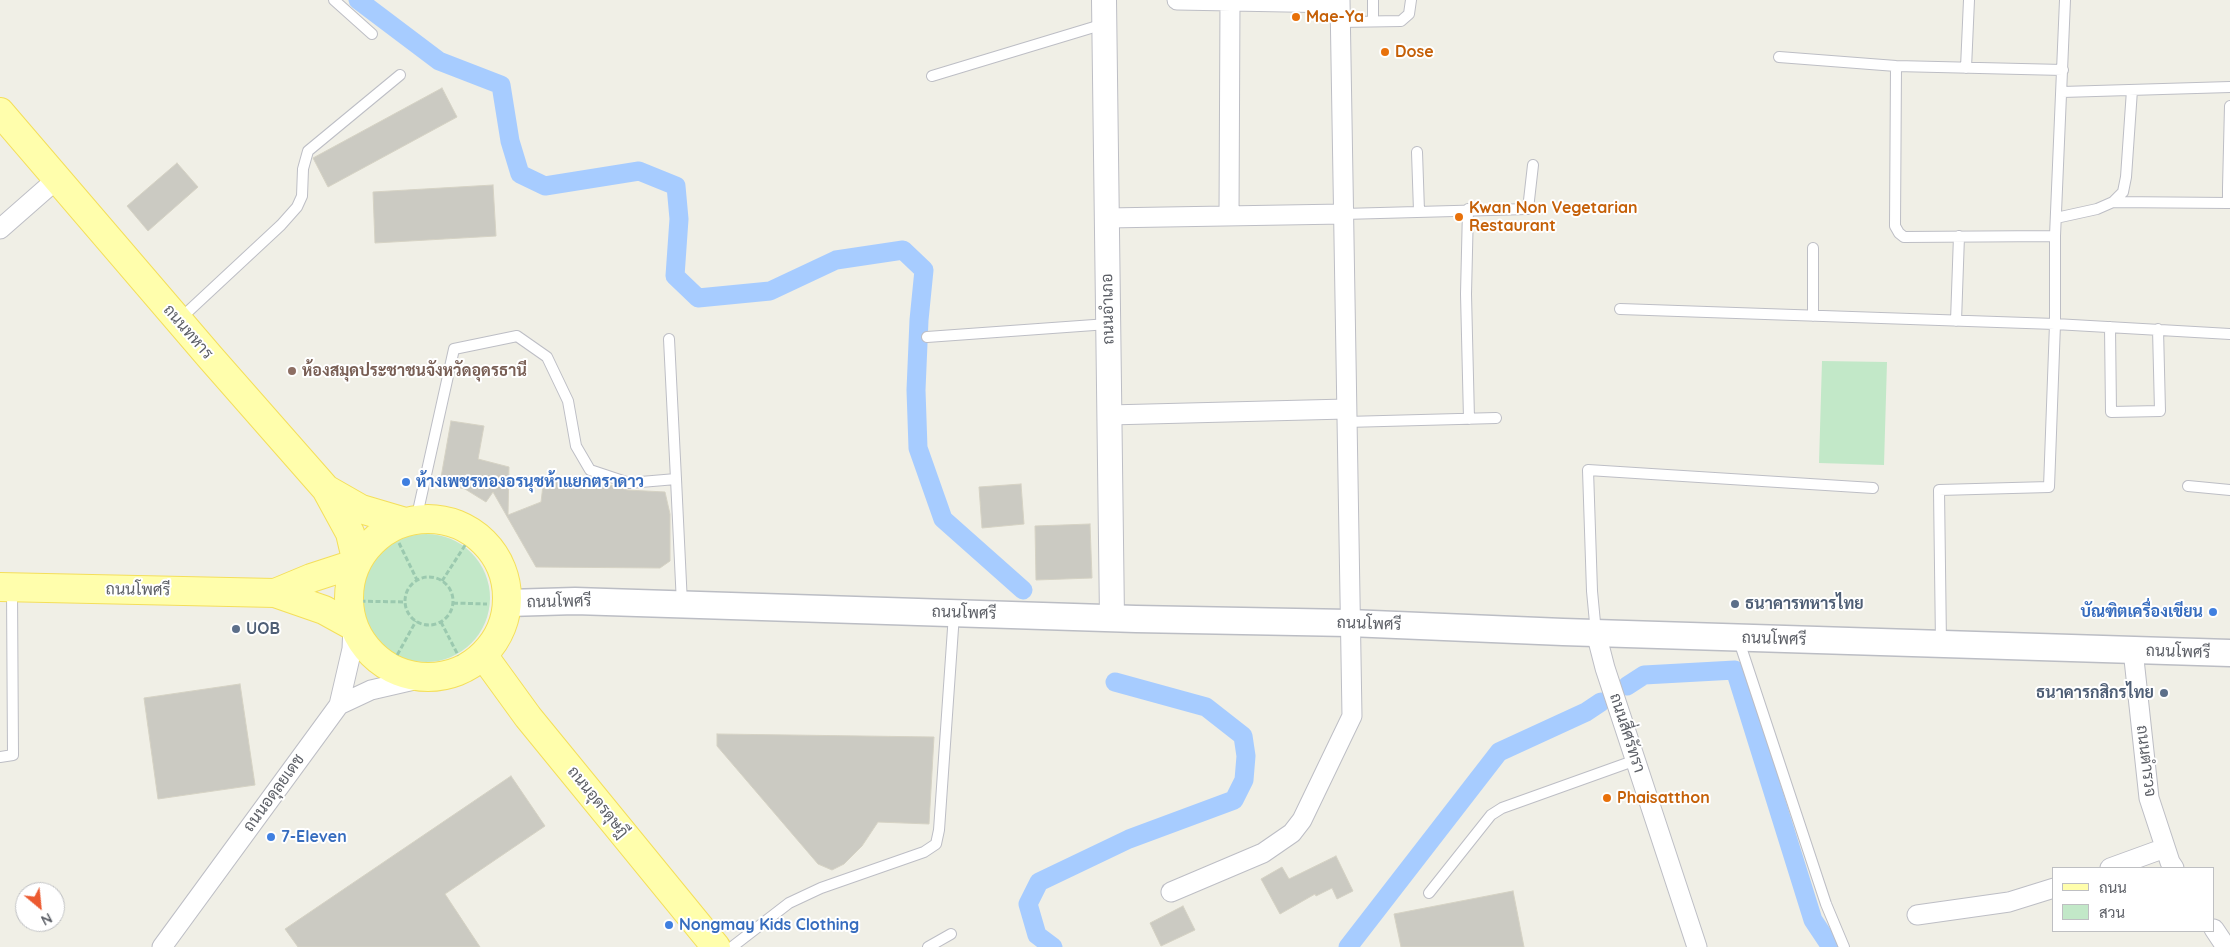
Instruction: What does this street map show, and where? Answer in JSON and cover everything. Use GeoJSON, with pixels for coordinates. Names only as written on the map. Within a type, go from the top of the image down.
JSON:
{"type":"FeatureCollection","features":[{"type":"Feature","properties":{"kind":"main road","name":"ถนนทหาร"},"geometry":{"type":"LineString","coordinates":[[0,112],[326,489],[350,534],[357,563]]}},
{"type":"Feature","properties":{"kind":"main road"},"geometry":{"type":"LineString","coordinates":[[326,489],[361,509],[404,524]]}},
{"type":"Feature","properties":{"kind":"main road"},"geometry":{"type":"LineString","coordinates":[[435,519],[452,522],[472,533],[483,540],[494,554],[502,569],[507,586],[508,604],[501,631],[492,646],[474,662],[440,677],[423,678],[406,675],[390,668],[367,650],[351,613],[349,586],[357,563],[371,543],[404,524],[435,519]]}},
{"type":"Feature","properties":{"kind":"main road","name":"ถนนโพศรี"},"geometry":{"type":"LineString","coordinates":[[275,593],[311,578],[357,563]]}},
{"type":"Feature","properties":{"kind":"main road","name":"ถนนโพศรี"},"geometry":{"type":"LineString","coordinates":[[6,588],[275,593],[324,610],[351,613]]}},
{"type":"Feature","properties":{"kind":"main road","name":"ถนนโพศรี"},"geometry":{"type":"LineString","coordinates":[[508,604],[575,601],[682,604],[1112,618],[1349,623],[1596,634],[2230,653]]}},
{"type":"Feature","properties":{"kind":"main road","name":"ถนนอุดรดุษฎี"},"geometry":{"type":"LineString","coordinates":[[474,662],[528,717],[716,947]]}},
{"type":"Feature","properties":{"kind":"street","name":"ถนนอำเภอ"},"geometry":{"type":"LineString","coordinates":[[1104,0],[1112,618]]}},
{"type":"Feature","properties":{"kind":"street"},"geometry":{"type":"LineString","coordinates":[[1171,892],[1263,852],[1292,833],[1302,820],[1352,716],[1340,8],[1230,1],[1177,0]]}},
{"type":"Feature","properties":{"kind":"street"},"geometry":{"type":"LineString","coordinates":[[1229,214],[1230,1]]}},
{"type":"Feature","properties":{"kind":"street"},"geometry":{"type":"LineString","coordinates":[[0,229],[57,178]]}},
{"type":"Feature","properties":{"kind":"street"},"geometry":{"type":"LineString","coordinates":[[1107,218],[1229,214],[1343,214]]}},
{"type":"Feature","properties":{"kind":"street"},"geometry":{"type":"LineString","coordinates":[[1109,415],[1346,416]]}},
{"type":"Feature","properties":{"kind":"street","name":"ถนนอดุลยเดช"},"geometry":{"type":"LineString","coordinates":[[162,947],[339,705],[352,649],[351,613]]}},
{"type":"Feature","properties":{"kind":"street","name":"ถนนสี่ศรัทรา"},"geometry":{"type":"LineString","coordinates":[[1596,634],[1697,947]]}},
{"type":"Feature","properties":{"kind":"street","name":"ถนนตำรวจ"},"geometry":{"type":"LineString","coordinates":[[2133,650],[2149,798],[2165,848],[2174,867]]}},
{"type":"Feature","properties":{"kind":"street"},"geometry":{"type":"LineString","coordinates":[[339,705],[371,690],[423,678]]}},
{"type":"Feature","properties":{"kind":"street"},"geometry":{"type":"LineString","coordinates":[[2113,867],[2165,848]]}},
{"type":"Feature","properties":{"kind":"street"},"geometry":{"type":"LineString","coordinates":[[1917,915],[2009,902],[2052,889]]}},
{"type":"Feature","properties":{"kind":"street"},"geometry":{"type":"LineString","coordinates":[[2215,930],[2226,947]]}},
{"type":"Feature","properties":{"kind":"lane"},"geometry":{"type":"LineString","coordinates":[[334,0],[372,34]]}},
{"type":"Feature","properties":{"kind":"lane"},"geometry":{"type":"LineString","coordinates":[[1373,21],[1374,0]]}},
{"type":"Feature","properties":{"kind":"lane"},"geometry":{"type":"LineString","coordinates":[[1340,8],[1373,21],[1401,20],[1409,14],[1411,0]]}},
{"type":"Feature","properties":{"kind":"lane"},"geometry":{"type":"LineString","coordinates":[[1966,68],[1969,0]]}},
{"type":"Feature","properties":{"kind":"lane"},"geometry":{"type":"LineString","coordinates":[[1941,644],[1939,490],[2049,487],[2055,324],[2055,236],[2065,0]]}},
{"type":"Feature","properties":{"kind":"lane"},"geometry":{"type":"LineString","coordinates":[[932,76],[1104,23]]}},
{"type":"Feature","properties":{"kind":"lane"},"geometry":{"type":"LineString","coordinates":[[1778,57],[1896,66],[2063,70]]}},
{"type":"Feature","properties":{"kind":"lane"},"geometry":{"type":"LineString","coordinates":[[1896,66],[1895,226],[1899,233],[1904,237],[2055,236]]}},
{"type":"Feature","properties":{"kind":"lane"},"geometry":{"type":"LineString","coordinates":[[179,321],[297,207],[302,196],[303,169],[308,151],[400,75]]}},
{"type":"Feature","properties":{"kind":"lane"},"geometry":{"type":"LineString","coordinates":[[2062,92],[2230,87]]}},
{"type":"Feature","properties":{"kind":"lane"},"geometry":{"type":"LineString","coordinates":[[2056,218],[2097,209],[2113,202],[2123,192],[2126,177],[2132,90]]}},
{"type":"Feature","properties":{"kind":"lane"},"geometry":{"type":"LineString","coordinates":[[2113,202],[2229,203],[2230,106]]}},
{"type":"Feature","properties":{"kind":"lane"},"geometry":{"type":"LineString","coordinates":[[1418,152],[1418,211]]}},
{"type":"Feature","properties":{"kind":"lane"},"geometry":{"type":"LineString","coordinates":[[1343,214],[1468,209],[1528,209],[1533,165]]}},
{"type":"Feature","properties":{"kind":"lane"},"geometry":{"type":"LineString","coordinates":[[1468,209],[1466,294],[1469,419]]}},
{"type":"Feature","properties":{"kind":"lane"},"geometry":{"type":"LineString","coordinates":[[1956,321],[1959,236]]}},
{"type":"Feature","properties":{"kind":"lane"},"geometry":{"type":"LineString","coordinates":[[1812,316],[1813,248]]}},
{"type":"Feature","properties":{"kind":"lane"},"geometry":{"type":"LineString","coordinates":[[1620,309],[2055,324],[2230,334]]}},
{"type":"Feature","properties":{"kind":"lane"},"geometry":{"type":"LineString","coordinates":[[927,337],[1108,324]]}},
{"type":"Feature","properties":{"kind":"lane"},"geometry":{"type":"LineString","coordinates":[[2110,327],[2111,412],[2160,411],[2158,330]]}},
{"type":"Feature","properties":{"kind":"lane"},"geometry":{"type":"LineString","coordinates":[[404,524],[454,349],[517,336],[547,357],[568,401],[576,446],[590,470],[629,483],[676,479]]}},
{"type":"Feature","properties":{"kind":"lane"},"geometry":{"type":"LineString","coordinates":[[669,339],[682,604]]}},
{"type":"Feature","properties":{"kind":"lane"},"geometry":{"type":"LineString","coordinates":[[1346,416],[1496,418]]}},
{"type":"Feature","properties":{"kind":"lane"},"geometry":{"type":"LineString","coordinates":[[1596,634],[1592,591],[1588,470],[1873,488]]}},
{"type":"Feature","properties":{"kind":"lane"},"geometry":{"type":"LineString","coordinates":[[2188,486],[2230,490]]}},
{"type":"Feature","properties":{"kind":"lane"},"geometry":{"type":"LineString","coordinates":[[0,757],[13,755],[6,588]]}},
{"type":"Feature","properties":{"kind":"lane"},"geometry":{"type":"LineString","coordinates":[[732,947],[789,903],[821,888],[924,852],[936,844],[939,830],[954,613]]}},
{"type":"Feature","properties":{"kind":"lane"},"geometry":{"type":"LineString","coordinates":[[1738,638],[1826,904],[1844,947]]}},
{"type":"Feature","properties":{"kind":"lane"},"geometry":{"type":"LineString","coordinates":[[1430,893],[1491,814],[1502,808],[1636,760]]}},
{"type":"Feature","properties":{"kind":"lane"},"geometry":{"type":"LineString","coordinates":[[928,947],[950,934]]}},
{"type":"Feature","properties":{"kind":"path"},"geometry":{"type":"LineString","coordinates":[[404,524],[417,580]]}},
{"type":"Feature","properties":{"kind":"path"},"geometry":{"type":"LineString","coordinates":[[442,581],[472,533]]}},
{"type":"Feature","properties":{"kind":"path"},"geometry":{"type":"LineString","coordinates":[[430,577],[442,581],[450,591],[453,603],[448,615],[441,622],[428,625],[416,621],[407,611],[405,602],[408,589],[417,580],[430,577]]}},
{"type":"Feature","properties":{"kind":"path"},"geometry":{"type":"LineString","coordinates":[[351,613],[405,602]]}},
{"type":"Feature","properties":{"kind":"path"},"geometry":{"type":"LineString","coordinates":[[453,603],[508,604]]}},
{"type":"Feature","properties":{"kind":"path"},"geometry":{"type":"LineString","coordinates":[[390,668],[416,621]]}},
{"type":"Feature","properties":{"kind":"path"},"geometry":{"type":"LineString","coordinates":[[441,622],[474,662]]}},
{"type":"Feature","properties":{"kind":"green space"},"geometry":{"type":"Polygon","coordinates":[[[1822,361],[1887,362],[1884,465],[1819,463],[1822,361]]]}},
{"type":"Feature","properties":{"kind":"green space"},"geometry":{"type":"Polygon","coordinates":[[[426,534],[450,539],[471,553],[485,574],[490,598],[485,622],[471,643],[450,657],[426,662],[402,657],[381,643],[367,622],[362,598],[367,574],[381,553],[402,539],[426,534]]]}},
{"type":"Feature","properties":{"kind":"building"},"geometry":{"type":"Polygon","coordinates":[[[442,88],[457,117],[328,187],[313,158],[442,88]]]}},
{"type":"Feature","properties":{"kind":"building"},"geometry":{"type":"Polygon","coordinates":[[[177,163],[198,187],[148,231],[127,206],[177,163]]]}},
{"type":"Feature","properties":{"kind":"building"},"geometry":{"type":"Polygon","coordinates":[[[493,185],[496,236],[375,243],[373,192],[493,185]]]}},
{"type":"Feature","properties":{"kind":"building"},"geometry":{"type":"Polygon","coordinates":[[[451,421],[484,426],[478,459],[509,467],[508,515],[541,502],[544,477],[616,486],[627,490],[665,492],[670,514],[670,561],[660,568],[536,567],[493,492],[486,502],[465,489],[440,483],[451,421]]]}},
{"type":"Feature","properties":{"kind":"building"},"geometry":{"type":"Polygon","coordinates":[[[1021,484],[1024,524],[982,528],[979,487],[1021,484]]]}},
{"type":"Feature","properties":{"kind":"building"},"geometry":{"type":"Polygon","coordinates":[[[1090,524],[1092,578],[1036,580],[1035,526],[1090,524]]]}},
{"type":"Feature","properties":{"kind":"building"},"geometry":{"type":"Polygon","coordinates":[[[240,684],[255,785],[158,799],[144,698],[240,684]]]}},
{"type":"Feature","properties":{"kind":"building"},"geometry":{"type":"Polygon","coordinates":[[[717,734],[934,737],[929,824],[878,822],[862,846],[844,864],[832,870],[818,864],[717,746],[717,734]]]}},
{"type":"Feature","properties":{"kind":"building"},"geometry":{"type":"Polygon","coordinates":[[[511,776],[545,826],[445,894],[480,947],[298,947],[285,929],[511,776]]]}},
{"type":"Feature","properties":{"kind":"building"},"geometry":{"type":"Polygon","coordinates":[[[1336,856],[1353,891],[1337,899],[1332,888],[1316,896],[1315,894],[1280,914],[1261,879],[1282,867],[1289,879],[1336,856]]]}},
{"type":"Feature","properties":{"kind":"building"},"geometry":{"type":"Polygon","coordinates":[[[1513,891],[1524,947],[1401,947],[1394,914],[1513,891]]]}},
{"type":"Feature","properties":{"kind":"building"},"geometry":{"type":"Polygon","coordinates":[[[1183,906],[1195,930],[1161,946],[1150,923],[1183,906]]]}},
{"type":"Feature","properties":{"kind":"waterway"},"geometry":{"type":"LineString","coordinates":[[358,0],[439,61],[501,85],[510,141],[520,174],[545,186],[639,171],[676,186],[679,219],[675,276],[698,298],[770,291],[836,260],[903,250],[924,270],[919,320],[916,390],[918,448],[943,519],[1023,590]]}},
{"type":"Feature","properties":{"kind":"waterway"},"geometry":{"type":"LineString","coordinates":[[1627,686],[1644,675],[1735,670],[1813,920],[1831,947]]}},
{"type":"Feature","properties":{"kind":"waterway"},"geometry":{"type":"LineString","coordinates":[[1053,947],[1037,935],[1028,904],[1039,882],[1129,839],[1234,800],[1244,780],[1246,756],[1243,736],[1206,707],[1115,682]]}},
{"type":"Feature","properties":{"kind":"waterway"},"geometry":{"type":"LineString","coordinates":[[1348,947],[1499,752],[1586,712],[1601,702]]}},
{"type":"Feature","properties":{"kind":"place","name":"Mae-Ya"},"geometry":{"type":"Point","coordinates":[1296,17]}},
{"type":"Feature","properties":{"kind":"place","name":"Dose"},"geometry":{"type":"Point","coordinates":[1385,52]}},
{"type":"Feature","properties":{"kind":"place","name":"Kwan Non Vegetarian Restaurant"},"geometry":{"type":"Point","coordinates":[1459,217]}},
{"type":"Feature","properties":{"kind":"place","name":"ห้องสมุดประชาชนจังหวัดอุดรธานี"},"geometry":{"type":"Point","coordinates":[292,371]}},
{"type":"Feature","properties":{"kind":"place","name":"ห้างเพชรทองอรนุชห้าแยกตราดาว"},"geometry":{"type":"Point","coordinates":[406,482]}},
{"type":"Feature","properties":{"kind":"place","name":"ธนาคารทหารไทย"},"geometry":{"type":"Point","coordinates":[1735,604]}},
{"type":"Feature","properties":{"kind":"place","name":"บัณฑิตเครื่องเขียน"},"geometry":{"type":"Point","coordinates":[2213,612]}},
{"type":"Feature","properties":{"kind":"place","name":"UOB"},"geometry":{"type":"Point","coordinates":[236,629]}},
{"type":"Feature","properties":{"kind":"place","name":"ธนาคารกสิกรไทย"},"geometry":{"type":"Point","coordinates":[2164,693]}},
{"type":"Feature","properties":{"kind":"place","name":"Phaisatthon"},"geometry":{"type":"Point","coordinates":[1607,798]}},
{"type":"Feature","properties":{"kind":"place","name":"7-Eleven"},"geometry":{"type":"Point","coordinates":[271,837]}},
{"type":"Feature","properties":{"kind":"place","name":"Nongmay Kids Clothing"},"geometry":{"type":"Point","coordinates":[669,925]}}]}
